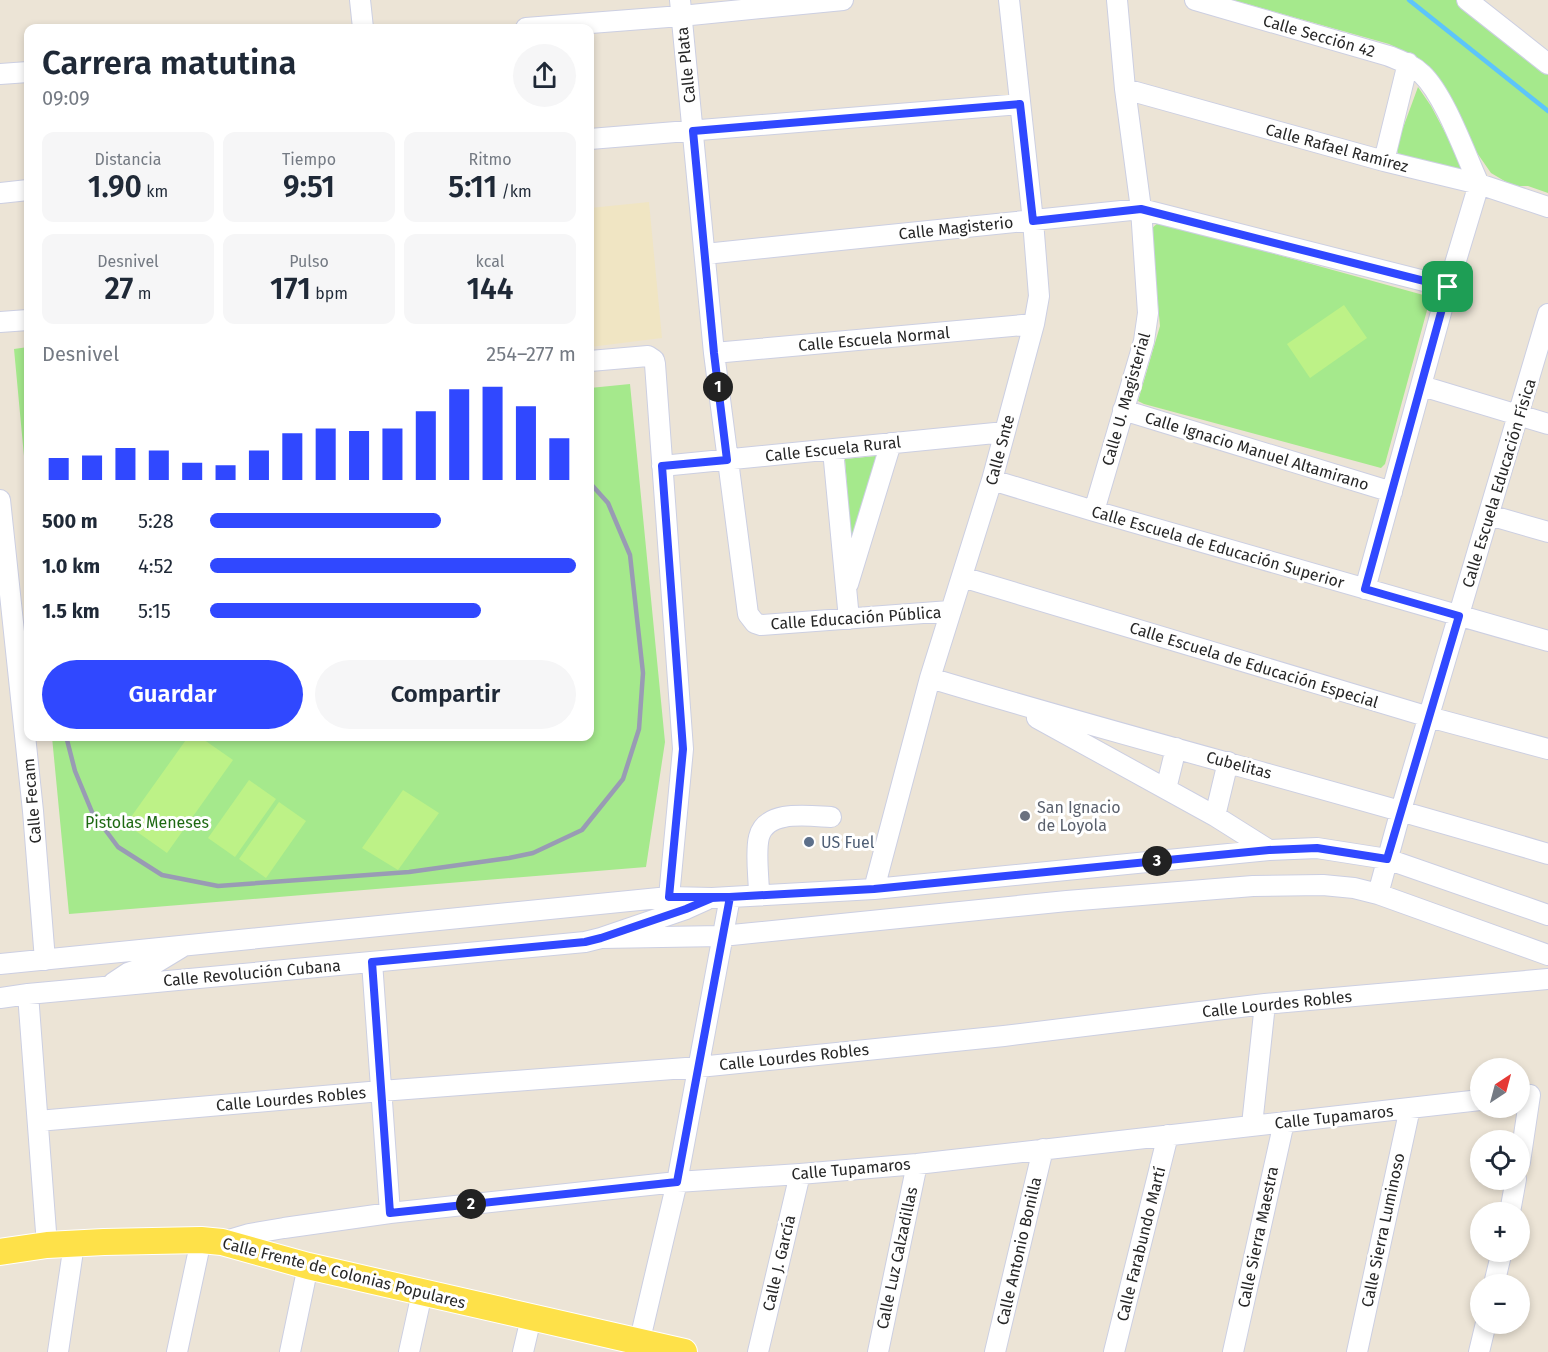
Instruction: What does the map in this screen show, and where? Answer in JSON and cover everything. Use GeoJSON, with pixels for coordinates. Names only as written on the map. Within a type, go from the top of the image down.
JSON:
{"type":"FeatureCollection","features":[{"type":"Feature","properties":{"kind":"main road","name":"Calle Frente de Colonias Populares"},"geometry":{"type":"LineString","coordinates":[[0,1252],[47,1245],[212,1241],[531,1318],[638,1347],[684,1352]]}},
{"type":"Feature","properties":{"kind":"street"},"geometry":{"type":"LineString","coordinates":[[360,0],[363,24]]}},
{"type":"Feature","properties":{"kind":"street"},"geometry":{"type":"LineString","coordinates":[[557,24],[681,8],[843,0]]}},
{"type":"Feature","properties":{"kind":"street","name":"Calle Snte"},"geometry":{"type":"LineString","coordinates":[[874,889],[930,678],[993,480],[1034,324],[1039,296],[1009,0]]}},
{"type":"Feature","properties":{"kind":"street","name":"Calle U. Magisterial"},"geometry":{"type":"LineString","coordinates":[[1094,511],[1146,328],[1148,313],[1141,209],[1125,90],[1117,0]]}},
{"type":"Feature","properties":{"kind":"street","name":"Calle Sección 42"},"geometry":{"type":"LineString","coordinates":[[1195,0],[1408,63]]}},
{"type":"Feature","properties":{"kind":"street"},"geometry":{"type":"LineString","coordinates":[[1467,0],[1546,61]]}},
{"type":"Feature","properties":{"kind":"street","name":"Calle Plata"},"geometry":{"type":"LineString","coordinates":[[681,8],[714,353],[727,460],[748,614],[755,623],[761,625]]}},
{"type":"Feature","properties":{"kind":"street"},"geometry":{"type":"LineString","coordinates":[[1365,589],[1448,287],[1479,184],[1437,92],[1421,73],[1408,63],[1384,161]]}},
{"type":"Feature","properties":{"kind":"street"},"geometry":{"type":"LineString","coordinates":[[0,74],[24,72]]}},
{"type":"Feature","properties":{"kind":"street","name":"Calle Rafael Ramírez"},"geometry":{"type":"LineString","coordinates":[[1125,90],[1384,161],[1479,184],[1548,207]]}},
{"type":"Feature","properties":{"kind":"street"},"geometry":{"type":"LineString","coordinates":[[594,139],[1020,104]]}},
{"type":"Feature","properties":{"kind":"street"},"geometry":{"type":"LineString","coordinates":[[0,193],[24,190]]}},
{"type":"Feature","properties":{"kind":"street","name":"Calle Magisterio"},"geometry":{"type":"LineString","coordinates":[[705,254],[1141,209],[1448,287]]}},
{"type":"Feature","properties":{"kind":"street","name":"Calle Escuela Educación Física"},"geometry":{"type":"LineString","coordinates":[[1378,894],[1548,317]]}},
{"type":"Feature","properties":{"kind":"street"},"geometry":{"type":"LineString","coordinates":[[0,322],[24,320]]}},
{"type":"Feature","properties":{"kind":"street","name":"Calle Escuela Normal"},"geometry":{"type":"LineString","coordinates":[[714,353],[1034,324]]}},
{"type":"Feature","properties":{"kind":"street"},"geometry":{"type":"LineString","coordinates":[[594,361],[648,356],[654,360],[683,749],[669,897]]}},
{"type":"Feature","properties":{"kind":"street"},"geometry":{"type":"LineString","coordinates":[[1422,386],[1548,424]]}},
{"type":"Feature","properties":{"kind":"street","name":"Calle Ignacio Manuel Altamirano"},"geometry":{"type":"LineString","coordinates":[[1123,410],[1392,492]]}},
{"type":"Feature","properties":{"kind":"street","name":"Calle Escuela Rural"},"geometry":{"type":"LineString","coordinates":[[662,466],[1005,432]]}},
{"type":"Feature","properties":{"kind":"street"},"geometry":{"type":"LineString","coordinates":[[846,590],[891,443]]}},
{"type":"Feature","properties":{"kind":"street"},"geometry":{"type":"LineString","coordinates":[[833,450],[849,619]]}},
{"type":"Feature","properties":{"kind":"street","name":"Calle Escuela de Educación Superior"},"geometry":{"type":"LineString","coordinates":[[993,480],[1548,641]]}},
{"type":"Feature","properties":{"kind":"street","name":"Calle Fecam"},"geometry":{"type":"LineString","coordinates":[[0,500],[24,726]]}},
{"type":"Feature","properties":{"kind":"street"},"geometry":{"type":"LineString","coordinates":[[1489,515],[1548,532]]}},
{"type":"Feature","properties":{"kind":"street","name":"Calle Escuela de Educación Especial"},"geometry":{"type":"LineString","coordinates":[[962,577],[1429,717],[1548,749]]}},
{"type":"Feature","properties":{"kind":"street","name":"Calle Educación Pública"},"geometry":{"type":"LineString","coordinates":[[761,625],[950,611]]}},
{"type":"Feature","properties":{"kind":"street","name":"Cubelitas"},"geometry":{"type":"LineString","coordinates":[[930,678],[1401,810],[1548,854]]}},
{"type":"Feature","properties":{"kind":"street"},"geometry":{"type":"LineString","coordinates":[[1006,701],[1215,816],[1269,850]]}},
{"type":"Feature","properties":{"kind":"street","name":"Calle Fecam"},"geometry":{"type":"LineString","coordinates":[[26,741],[45,960]]}},
{"type":"Feature","properties":{"kind":"street"},"geometry":{"type":"LineString","coordinates":[[1167,789],[1176,748]]}},
{"type":"Feature","properties":{"kind":"street"},"geometry":{"type":"LineString","coordinates":[[1215,816],[1228,762]]}},
{"type":"Feature","properties":{"kind":"street"},"geometry":{"type":"LineString","coordinates":[[759,895],[758,839],[768,823],[781,818],[797,816],[831,817]]}},
{"type":"Feature","properties":{"kind":"street","name":"Calle Revolución Cubana"},"geometry":{"type":"LineString","coordinates":[[0,964],[669,897],[721,897],[874,889],[1269,850],[1317,848],[1387,859],[1548,915]]}},
{"type":"Feature","properties":{"kind":"street"},"geometry":{"type":"LineString","coordinates":[[601,938],[722,936],[1067,901],[1253,886],[1323,885],[1354,888],[1378,894],[1548,955]]}},
{"type":"Feature","properties":{"kind":"street"},"geometry":{"type":"LineString","coordinates":[[638,1347],[677,1182],[699,1067],[722,936],[721,897]]}},
{"type":"Feature","properties":{"kind":"street","name":"Calle Revolución Cubana"},"geometry":{"type":"LineString","coordinates":[[0,998],[585,942],[721,897]]}},
{"type":"Feature","properties":{"kind":"street"},"geometry":{"type":"LineString","coordinates":[[109,987],[121,977],[154,964],[184,945]]}},
{"type":"Feature","properties":{"kind":"street"},"geometry":{"type":"LineString","coordinates":[[372,962],[390,1213]]}},
{"type":"Feature","properties":{"kind":"street","name":"Calle Lourdes Robles"},"geometry":{"type":"LineString","coordinates":[[38,1121],[381,1091],[699,1067],[1004,1036],[1264,1004],[1548,979]]}},
{"type":"Feature","properties":{"kind":"street"},"geometry":{"type":"LineString","coordinates":[[28,994],[47,1245]]}},
{"type":"Feature","properties":{"kind":"street"},"geometry":{"type":"LineString","coordinates":[[1252,1125],[1264,1004]]}},
{"type":"Feature","properties":{"kind":"street"},"geometry":{"type":"LineString","coordinates":[[1526,1130],[1532,1094]]}},
{"type":"Feature","properties":{"kind":"street","name":"Calle Tupamaros"},"geometry":{"type":"LineString","coordinates":[[212,1241],[390,1213],[677,1182],[917,1164],[1470,1101]]}},
{"type":"Feature","properties":{"kind":"street","name":"Calle Sierra Luminoso"},"geometry":{"type":"LineString","coordinates":[[1357,1352],[1410,1108]]}},
{"type":"Feature","properties":{"kind":"street","name":"Calle Sierra Maestra"},"geometry":{"type":"LineString","coordinates":[[1233,1352],[1284,1122]]}},
{"type":"Feature","properties":{"kind":"street","name":"Calle Farabundo Martí"},"geometry":{"type":"LineString","coordinates":[[1114,1352],[1168,1135]]}},
{"type":"Feature","properties":{"kind":"street","name":"Calle Antonio Bonilla"},"geometry":{"type":"LineString","coordinates":[[995,1352],[1043,1149]]}},
{"type":"Feature","properties":{"kind":"street","name":"Calle Luz Calzadillas"},"geometry":{"type":"LineString","coordinates":[[878,1352],[917,1164]]}},
{"type":"Feature","properties":{"kind":"street","name":"Calle J. García"},"geometry":{"type":"LineString","coordinates":[[758,1352],[800,1174]]}},
{"type":"Feature","properties":{"kind":"street"},"geometry":{"type":"LineString","coordinates":[[177,1352],[212,1241]]}},
{"type":"Feature","properties":{"kind":"street"},"geometry":{"type":"LineString","coordinates":[[58,1352],[74,1244]]}},
{"type":"Feature","properties":{"kind":"street"},"geometry":{"type":"LineString","coordinates":[[290,1352],[308,1266]]}},
{"type":"Feature","properties":{"kind":"street"},"geometry":{"type":"LineString","coordinates":[[409,1352],[422,1293]]}},
{"type":"Feature","properties":{"kind":"street"},"geometry":{"type":"LineString","coordinates":[[523,1352],[531,1318]]}},
{"type":"Feature","properties":{"kind":"street"},"geometry":{"type":"LineString","coordinates":[[1479,1352],[1483,1334]]}},
{"type":"Feature","properties":{"kind":"shaded area"},"geometry":{"type":"Polygon","coordinates":[[[649,202],[662,338],[594,346],[594,208],[649,202]]]}},
{"type":"Feature","properties":{"kind":"green space"},"geometry":{"type":"Polygon","coordinates":[[[1233,0],[1461,0],[1548,71],[1548,193],[1528,186],[1513,186],[1491,173],[1475,150],[1443,84],[1420,59],[1389,44],[1233,0]]]}},
{"type":"Feature","properties":{"kind":"green space"},"geometry":{"type":"Polygon","coordinates":[[[1418,87],[1431,106],[1466,172],[1398,154],[1396,147],[1418,87]]]}},
{"type":"Feature","properties":{"kind":"green space"},"geometry":{"type":"Polygon","coordinates":[[[1159,222],[1427,296],[1429,303],[1385,464],[1381,468],[1138,401],[1160,326],[1151,229],[1159,222]]]}},
{"type":"Feature","properties":{"kind":"green space"},"geometry":{"type":"Polygon","coordinates":[[[1344,305],[1367,338],[1310,378],[1287,344],[1344,305]]]}},
{"type":"Feature","properties":{"kind":"green space"},"geometry":{"type":"Polygon","coordinates":[[[24,348],[24,456],[14,349],[24,348]]]}},
{"type":"Feature","properties":{"kind":"green space","name":"Pistolas Meneses"},"geometry":{"type":"Polygon","coordinates":[[[630,384],[665,742],[646,867],[69,914],[52,741],[594,741],[594,388],[630,384]]]}},
{"type":"Feature","properties":{"kind":"green space"},"geometry":{"type":"Polygon","coordinates":[[[876,456],[852,554],[845,459],[876,456]]]}},
{"type":"Feature","properties":{"kind":"green space"},"geometry":{"type":"Polygon","coordinates":[[[185,741],[206,741],[233,760],[167,853],[126,824],[185,741]]]}},
{"type":"Feature","properties":{"kind":"green space"},"geometry":{"type":"Polygon","coordinates":[[[249,780],[276,799],[235,857],[208,838],[249,780]]]}},
{"type":"Feature","properties":{"kind":"green space"},"geometry":{"type":"Polygon","coordinates":[[[403,790],[439,813],[398,870],[362,848],[403,790]]]}},
{"type":"Feature","properties":{"kind":"green space"},"geometry":{"type":"Polygon","coordinates":[[[279,802],[306,821],[266,878],[239,859],[279,802]]]}},
{"type":"Feature","properties":{"kind":"waterway"},"geometry":{"type":"LineString","coordinates":[[1409,0],[1548,111]]}},
{"type":"Feature","properties":{"kind":"railway"},"geometry":{"type":"LineString","coordinates":[[67,741],[75,771],[92,812],[118,847],[162,875],[218,886],[409,872],[509,858],[533,853],[582,830],[623,779],[639,729],[643,673],[630,555],[608,503],[594,487]]}},
{"type":"Feature","properties":{"kind":"place","name":"San Ignacio de Loyola"},"geometry":{"type":"Point","coordinates":[1025,816]}},
{"type":"Feature","properties":{"kind":"place","name":"US Fuel"},"geometry":{"type":"Point","coordinates":[809,842]}},
{"type":"Feature","properties":{"kind":"route"},"geometry":{"type":"LineString","coordinates":[[1448,287],[1141,209],[1033,221],[1020,104],[693,131],[714,353],[727,460],[662,466],[683,749],[669,897],[712,898],[730,897],[677,1182],[390,1213],[372,962],[585,942],[686,909],[712,898],[759,895],[874,889],[1269,850],[1317,848],[1387,859],[1459,616],[1365,589],[1448,287]]}}]}
